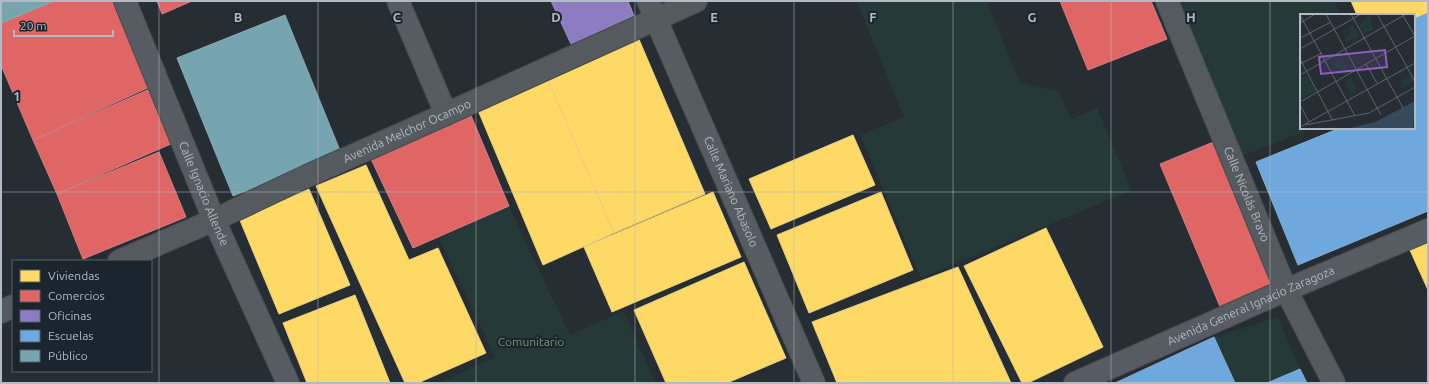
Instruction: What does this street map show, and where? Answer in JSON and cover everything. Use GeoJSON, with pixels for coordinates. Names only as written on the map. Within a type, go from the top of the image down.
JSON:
{"type":"FeatureCollection","features":[{"type":"Feature","properties":{"kind":"street","name":"Calle Ignacio Allende"},"geometry":{"type":"LineString","coordinates":[[125,1],[214,220],[288,383]]}},
{"type":"Feature","properties":{"kind":"street"},"geometry":{"type":"LineString","coordinates":[[398,1],[446,114]]}},
{"type":"Feature","properties":{"kind":"street","name":"Avenida Melchor Ocampo"},"geometry":{"type":"LineString","coordinates":[[121,260],[214,220],[307,176],[446,114],[651,10],[696,1]]}},
{"type":"Feature","properties":{"kind":"street","name":"Calle Nicolás Bravo"},"geometry":{"type":"LineString","coordinates":[[1167,1],[1286,290],[1334,383]]}},
{"type":"Feature","properties":{"kind":"street","name":"Calle Mariano Abasolo"},"geometry":{"type":"LineString","coordinates":[[651,10],[814,383]]}},
{"type":"Feature","properties":{"kind":"street","name":"Avenida General Ignacio Zaragoza"},"geometry":{"type":"LineString","coordinates":[[1075,383],[1286,290],[1428,230]]}},
{"type":"Feature","properties":{"kind":"street"},"geometry":{"type":"LineString","coordinates":[[1,312],[12,306]]}},
{"type":"Feature","properties":{"kind":"green space"},"geometry":{"type":"Polygon","coordinates":[[[856,1],[987,1],[1020,83],[1059,91],[1071,119],[1097,108],[1132,190],[921,278],[860,135],[904,117],[856,1]]]}},
{"type":"Feature","properties":{"kind":"green space"},"geometry":{"type":"Polygon","coordinates":[[[1175,1],[1335,1],[1341,14],[1300,14],[1300,129],[1310,129],[1237,158],[1175,1]]]}},
{"type":"Feature","properties":{"kind":"green space","name":"Comunitario"},"geometry":{"type":"Polygon","coordinates":[[[509,206],[570,335],[623,311],[656,383],[439,383],[495,357],[439,238],[509,206]]]}},
{"type":"Feature","properties":{"kind":"green space"},"geometry":{"type":"Polygon","coordinates":[[[1278,317],[1300,369],[1267,383],[1235,383],[1214,337],[1278,317]]]}},
{"type":"Feature","properties":{"kind":"building: Viviendas"},"geometry":{"type":"Polygon","coordinates":[[[1351,1],[1428,1],[1428,13],[1415,19],[1415,14],[1357,14],[1351,1]]]}},
{"type":"Feature","properties":{"kind":"building: Viviendas"},"geometry":{"type":"Polygon","coordinates":[[[638,37],[705,194],[614,233],[546,75],[638,37]]]}},
{"type":"Feature","properties":{"kind":"building: Viviendas"},"geometry":{"type":"Polygon","coordinates":[[[546,75],[614,233],[543,265],[477,108],[546,75]]]}},
{"type":"Feature","properties":{"kind":"building: Viviendas"},"geometry":{"type":"Polygon","coordinates":[[[853,135],[875,185],[771,229],[749,179],[853,135]]]}},
{"type":"Feature","properties":{"kind":"building: Viviendas"},"geometry":{"type":"Polygon","coordinates":[[[366,165],[409,260],[438,248],[486,353],[418,383],[405,383],[316,186],[366,165]]]}},
{"type":"Feature","properties":{"kind":"building: Viviendas"},"geometry":{"type":"Polygon","coordinates":[[[309,189],[350,285],[279,314],[239,218],[309,189]]]}},
{"type":"Feature","properties":{"kind":"building: Viviendas"},"geometry":{"type":"Polygon","coordinates":[[[713,192],[741,257],[612,312],[584,247],[713,192]]]}},
{"type":"Feature","properties":{"kind":"building: Viviendas"},"geometry":{"type":"Polygon","coordinates":[[[881,192],[913,270],[809,313],[777,235],[881,192]]]}},
{"type":"Feature","properties":{"kind":"building: Viviendas"},"geometry":{"type":"Polygon","coordinates":[[[1046,228],[1103,347],[1028,383],[1022,383],[964,266],[1046,228]]]}},
{"type":"Feature","properties":{"kind":"building: Viviendas"},"geometry":{"type":"Polygon","coordinates":[[[1428,240],[1428,290],[1409,248],[1428,240]]]}},
{"type":"Feature","properties":{"kind":"building: Viviendas"},"geometry":{"type":"Polygon","coordinates":[[[744,262],[786,358],[727,383],[666,383],[634,310],[744,262]]]}},
{"type":"Feature","properties":{"kind":"building: Viviendas"},"geometry":{"type":"Polygon","coordinates":[[[958,267],[1011,383],[837,383],[812,322],[958,267]]]}},
{"type":"Feature","properties":{"kind":"building: Viviendas"},"geometry":{"type":"Polygon","coordinates":[[[355,295],[390,383],[307,383],[283,323],[355,295]]]}},
{"type":"Feature","properties":{"kind":"building: Comercios"},"geometry":{"type":"Polygon","coordinates":[[[54,1],[119,1],[154,85],[33,140],[1,65],[1,23],[54,1]]]}},
{"type":"Feature","properties":{"kind":"building: Comercios"},"geometry":{"type":"Polygon","coordinates":[[[157,1],[192,1],[162,14],[157,1]]]}},
{"type":"Feature","properties":{"kind":"building: Comercios"},"geometry":{"type":"Polygon","coordinates":[[[1060,1],[1151,1],[1167,39],[1088,70],[1060,1]]]}},
{"type":"Feature","properties":{"kind":"building: Comercios"},"geometry":{"type":"Polygon","coordinates":[[[150,89],[173,143],[57,194],[33,140],[150,89]]]}},
{"type":"Feature","properties":{"kind":"building: Comercios"},"geometry":{"type":"Polygon","coordinates":[[[470,113],[509,206],[413,248],[371,159],[470,113]]]}},
{"type":"Feature","properties":{"kind":"building: Comercios"},"geometry":{"type":"Polygon","coordinates":[[[1216,141],[1278,286],[1221,309],[1160,164],[1216,141]]]}},
{"type":"Feature","properties":{"kind":"building: Comercios"},"geometry":{"type":"Polygon","coordinates":[[[159,152],[186,217],[83,259],[57,194],[159,152]]]}},
{"type":"Feature","properties":{"kind":"building: Oficinas"},"geometry":{"type":"Polygon","coordinates":[[[551,1],[628,1],[634,16],[571,44],[551,1]]]}},
{"type":"Feature","properties":{"kind":"building: Escuelas"},"geometry":{"type":"Polygon","coordinates":[[[1428,13],[1428,211],[1298,265],[1256,162],[1338,129],[1415,129],[1415,19],[1428,13]]]}},
{"type":"Feature","properties":{"kind":"building: Escuelas"},"geometry":{"type":"Polygon","coordinates":[[[1214,337],[1235,383],[1115,383],[1214,337]]]}},
{"type":"Feature","properties":{"kind":"building: Escuelas"},"geometry":{"type":"Polygon","coordinates":[[[1300,369],[1307,383],[1267,383],[1300,369]]]}},
{"type":"Feature","properties":{"kind":"building: Público"},"geometry":{"type":"Polygon","coordinates":[[[1,1],[54,1],[1,23],[1,1]]]}},
{"type":"Feature","properties":{"kind":"building: Público"},"geometry":{"type":"Polygon","coordinates":[[[285,15],[341,153],[233,196],[177,58],[285,15]]]}}]}
